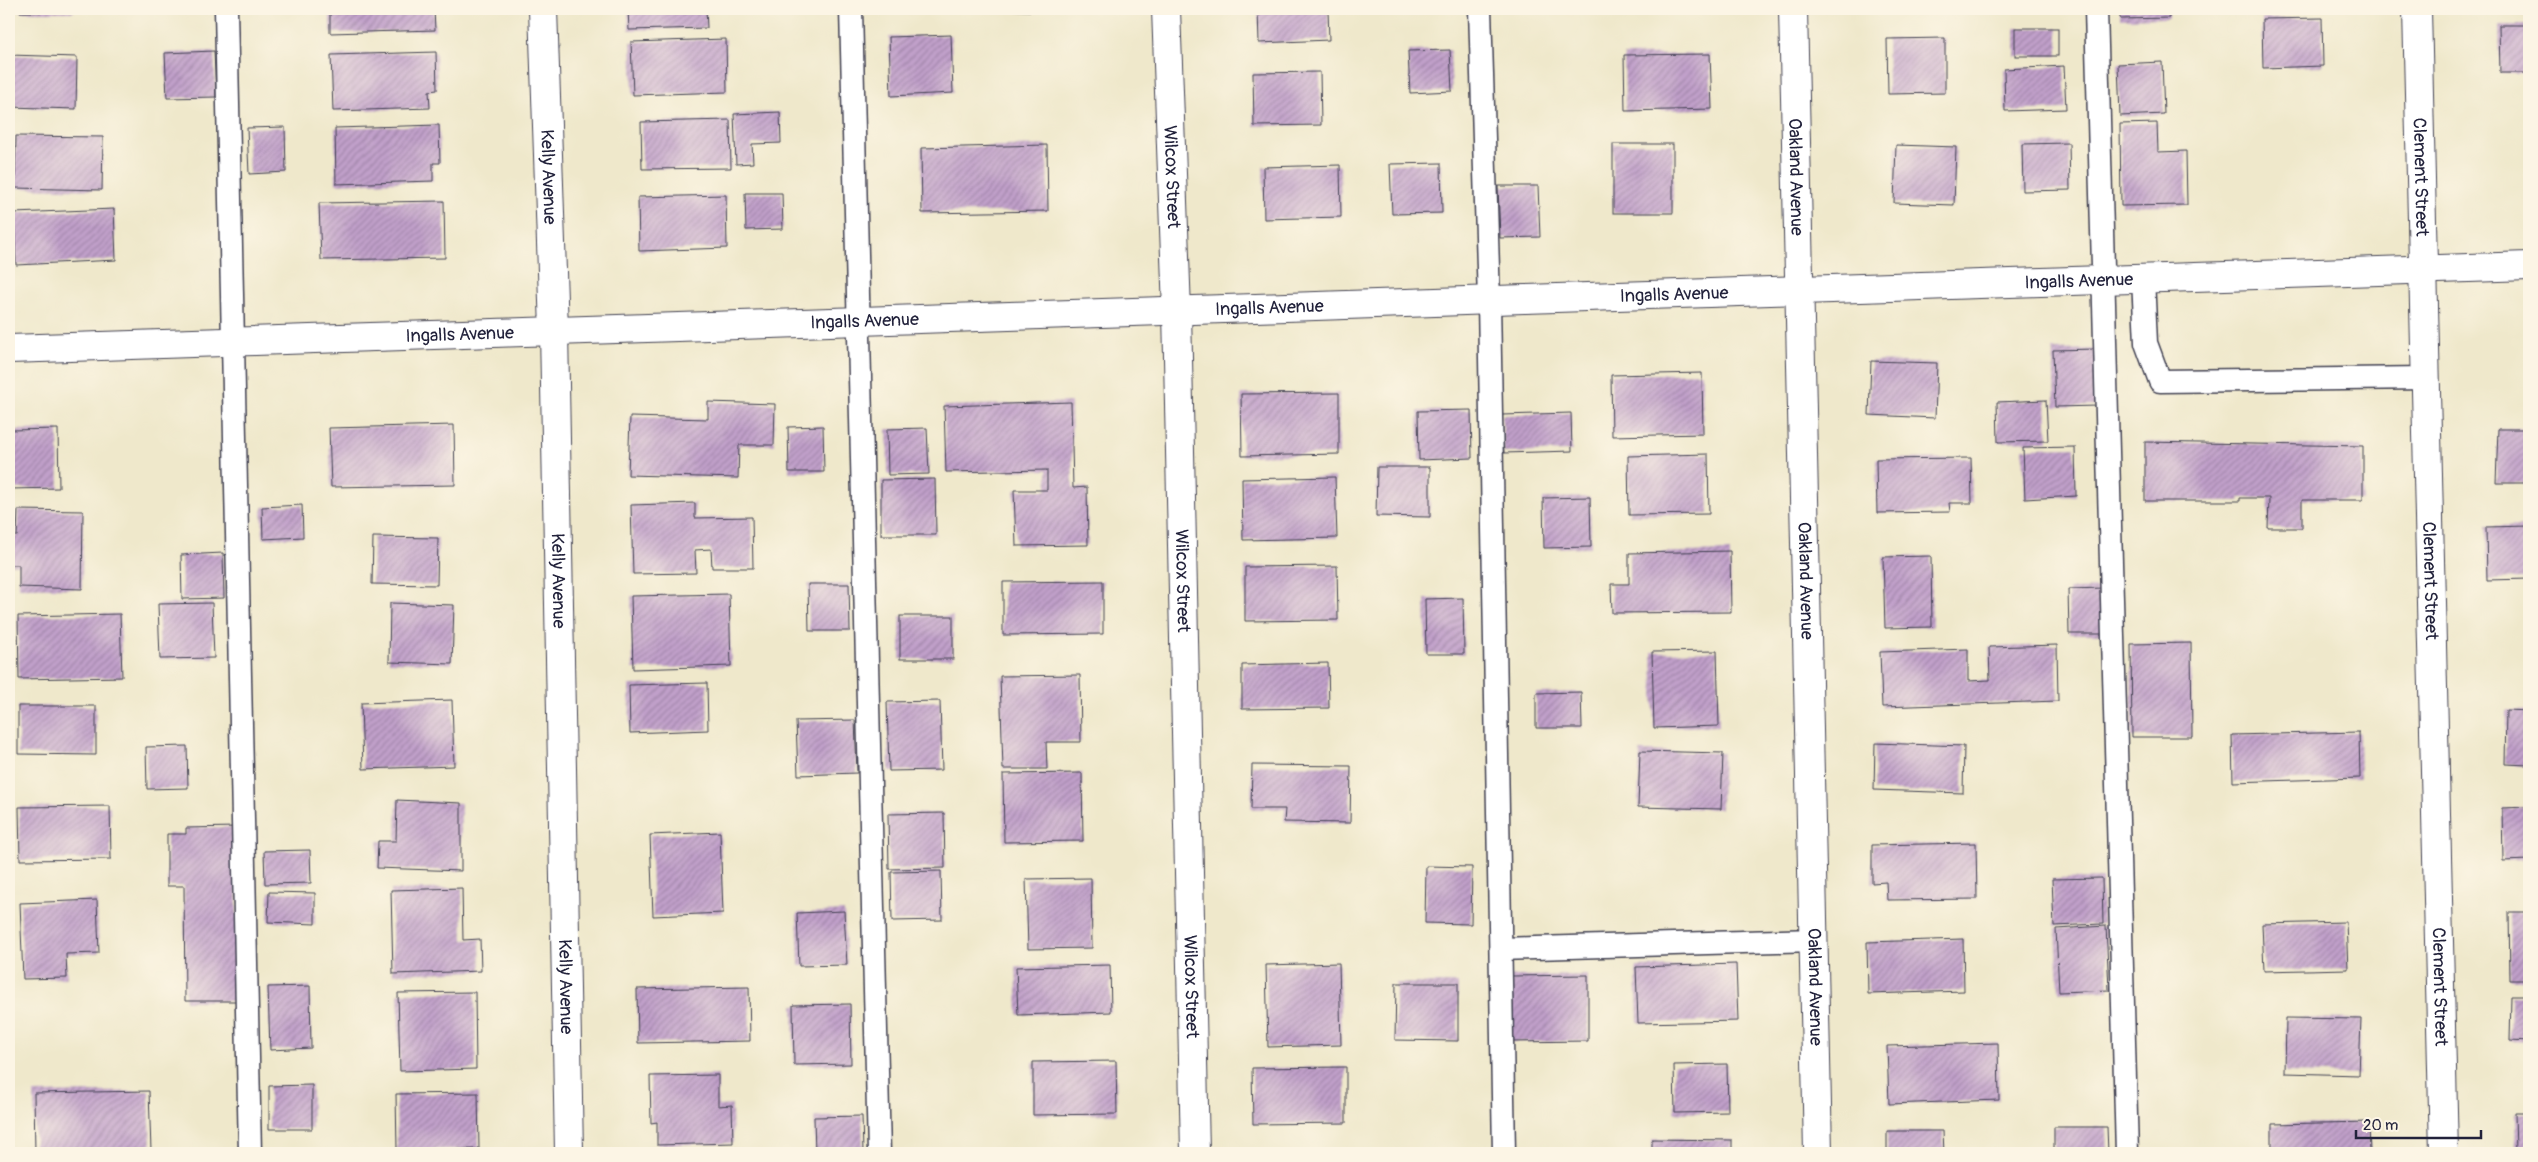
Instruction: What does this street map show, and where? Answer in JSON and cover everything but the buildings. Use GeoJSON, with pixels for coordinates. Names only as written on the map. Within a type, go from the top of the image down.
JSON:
{"type":"FeatureCollection","features":[{"type":"Feature","properties":{"kind":"street","name":"Kelly Avenue"},"geometry":{"type":"LineString","coordinates":[[543,9],[554,330],[569,1153]]}},
{"type":"Feature","properties":{"kind":"street","name":"Wilcox Street"},"geometry":{"type":"LineString","coordinates":[[1166,9],[1177,311],[1195,1153]]}},
{"type":"Feature","properties":{"kind":"street","name":"Oakland Avenue"},"geometry":{"type":"LineString","coordinates":[[1792,9],[1797,290],[1815,940],[1818,1153]]}},
{"type":"Feature","properties":{"kind":"street","name":"Clement Street"},"geometry":{"type":"LineString","coordinates":[[2417,9],[2444,1153]]}},
{"type":"Feature","properties":{"kind":"street","name":"Ingalls Avenue"},"geometry":{"type":"LineString","coordinates":[[9,349],[2529,266]]}},
{"type":"Feature","properties":{"kind":"lane"},"geometry":{"type":"LineString","coordinates":[[226,9],[250,1153]]}},
{"type":"Feature","properties":{"kind":"lane"},"geometry":{"type":"LineString","coordinates":[[851,9],[879,1153]]}},
{"type":"Feature","properties":{"kind":"lane"},"geometry":{"type":"LineString","coordinates":[[1480,9],[1489,300],[1504,1153]]}},
{"type":"Feature","properties":{"kind":"lane"},"geometry":{"type":"LineString","coordinates":[[2096,9],[2127,1153]]}},
{"type":"Feature","properties":{"kind":"lane"},"geometry":{"type":"LineString","coordinates":[[2143,278],[2146,344],[2160,381],[2427,378]]}},
{"type":"Feature","properties":{"kind":"lane"},"geometry":{"type":"LineString","coordinates":[[1501,949],[1815,940]]}}]}
